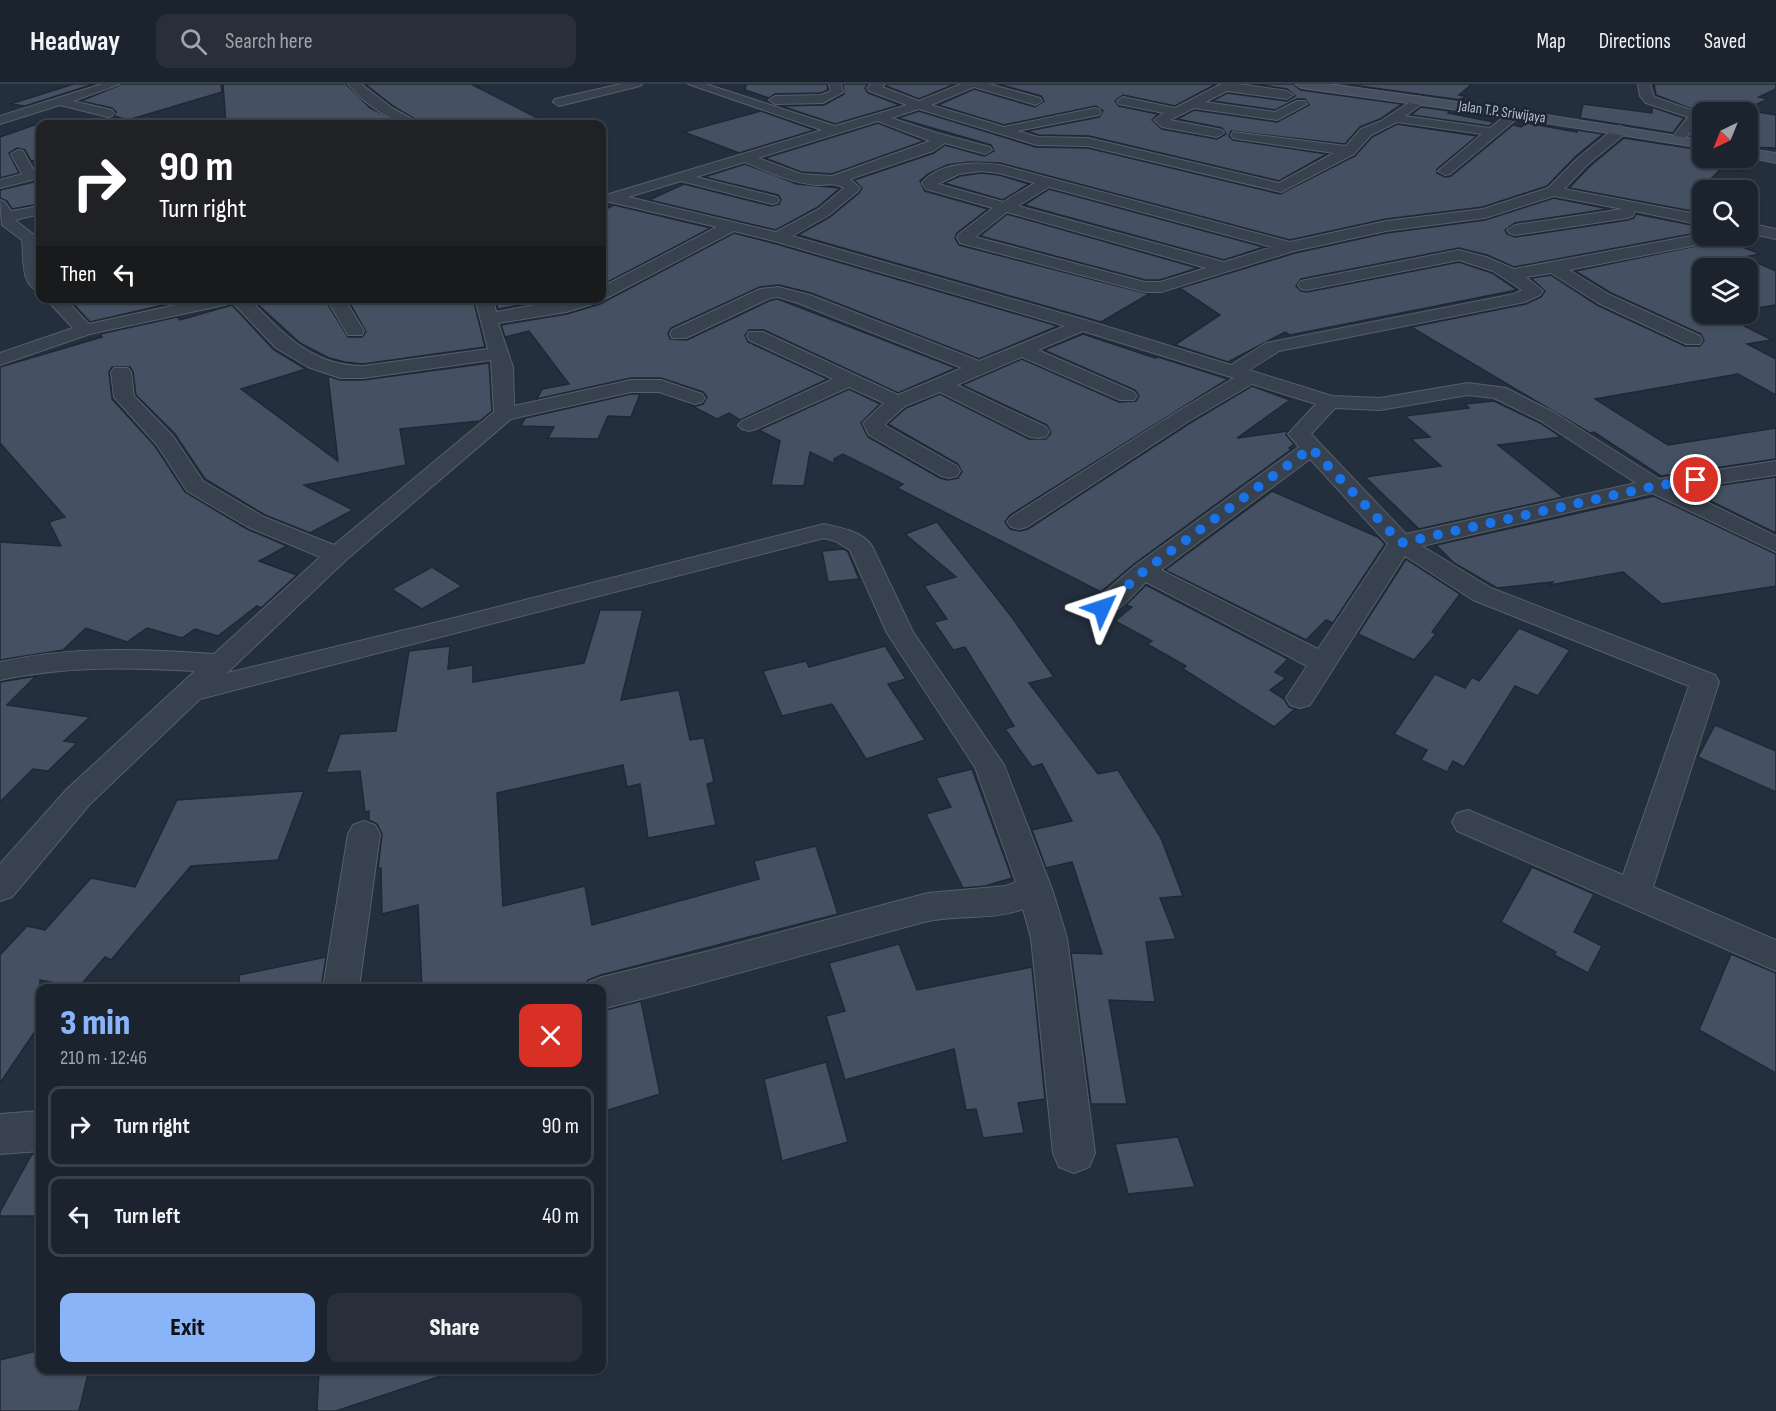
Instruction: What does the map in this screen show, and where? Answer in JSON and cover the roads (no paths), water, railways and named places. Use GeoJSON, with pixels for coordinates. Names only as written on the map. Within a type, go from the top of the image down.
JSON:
{"type":"FeatureCollection","features":[{"type":"Feature","properties":{"kind":"main road","name":"Jalan T.P. Sriwijaya"},"geometry":{"type":"LineString","coordinates":[[1301,84],[1515,114],[1692,142]]}},
{"type":"Feature","properties":{"kind":"main road"},"geometry":{"type":"LineString","coordinates":[[1758,155],[1776,158]]}},
{"type":"Feature","properties":{"kind":"street"},"geometry":{"type":"LineString","coordinates":[[0,120],[114,84]]}},
{"type":"Feature","properties":{"kind":"street"},"geometry":{"type":"LineString","coordinates":[[354,84],[388,111],[406,120]]}},
{"type":"Feature","properties":{"kind":"street"},"geometry":{"type":"LineString","coordinates":[[559,102],[636,84]]}},
{"type":"Feature","properties":{"kind":"street"},"geometry":{"type":"LineString","coordinates":[[694,84],[834,130]]}},
{"type":"Feature","properties":{"kind":"street"},"geometry":{"type":"LineString","coordinates":[[775,100],[823,99],[837,92],[835,84]]}},
{"type":"Feature","properties":{"kind":"street"},"geometry":{"type":"LineString","coordinates":[[879,84],[873,88],[919,105],[1037,141],[1070,140],[1097,144],[1281,188],[1349,151],[1366,132],[1395,118],[1419,100]]}},
{"type":"Feature","properties":{"kind":"street"},"geometry":{"type":"LineString","coordinates":[[938,84],[957,90]]}},
{"type":"Feature","properties":{"kind":"street"},"geometry":{"type":"LineString","coordinates":[[606,199],[919,105],[971,84]]}},
{"type":"Feature","properties":{"kind":"street"},"geometry":{"type":"LineString","coordinates":[[976,84],[1036,101]]}},
{"type":"Feature","properties":{"kind":"street"},"geometry":{"type":"LineString","coordinates":[[1644,84],[1646,96],[1650,100],[1696,116],[1677,140]]}},
{"type":"Feature","properties":{"kind":"street"},"geometry":{"type":"LineString","coordinates":[[1217,133],[1160,122],[1160,120],[1229,86],[1287,95]]}},
{"type":"Feature","properties":{"kind":"street"},"geometry":{"type":"LineString","coordinates":[[572,88],[591,95]]}},
{"type":"Feature","properties":{"kind":"street"},"geometry":{"type":"LineString","coordinates":[[1123,101],[1177,112]]}},
{"type":"Feature","properties":{"kind":"street"},"geometry":{"type":"LineString","coordinates":[[62,102],[108,113]]}},
{"type":"Feature","properties":{"kind":"street"},"geometry":{"type":"LineString","coordinates":[[1192,104],[1277,116],[1301,104]]}},
{"type":"Feature","properties":{"kind":"street"},"geometry":{"type":"LineString","coordinates":[[1001,130],[1095,112]]}},
{"type":"Feature","properties":{"kind":"street"},"geometry":{"type":"LineString","coordinates":[[1445,171],[1515,114]]}},
{"type":"Feature","properties":{"kind":"street"},"geometry":{"type":"LineString","coordinates":[[877,117],[932,136],[985,150]]}},
{"type":"Feature","properties":{"kind":"street"},"geometry":{"type":"LineString","coordinates":[[1395,118],[1492,132]]}},
{"type":"Feature","properties":{"kind":"street"},"geometry":{"type":"LineString","coordinates":[[1046,182],[1005,207],[965,237],[966,240],[1155,288],[1290,247],[1386,226],[1485,213],[1553,191],[1583,161],[1621,130]]}},
{"type":"Feature","properties":{"kind":"street"},"geometry":{"type":"LineString","coordinates":[[1238,135],[1349,151]]}},
{"type":"Feature","properties":{"kind":"street"},"geometry":{"type":"LineString","coordinates":[[834,180],[936,145],[939,142],[932,136]]}},
{"type":"Feature","properties":{"kind":"street"},"geometry":{"type":"LineString","coordinates":[[0,184],[30,176],[18,154]]}},
{"type":"Feature","properties":{"kind":"street"},"geometry":{"type":"LineString","coordinates":[[745,157],[807,181],[834,180],[845,182],[853,188],[824,212],[778,237]]}},
{"type":"Feature","properties":{"kind":"street"},"geometry":{"type":"LineString","coordinates":[[1222,267],[940,189],[929,183],[953,170],[974,166],[1000,169],[1290,247]]}},
{"type":"Feature","properties":{"kind":"street"},"geometry":{"type":"LineString","coordinates":[[680,177],[772,200]]}},
{"type":"Feature","properties":{"kind":"street"},"geometry":{"type":"LineString","coordinates":[[1553,191],[1692,218]]}},
{"type":"Feature","properties":{"kind":"street"},"geometry":{"type":"LineString","coordinates":[[606,199],[778,237],[1083,325],[1330,402],[1380,405],[1468,389],[1499,392],[1548,417],[1655,486],[1776,545]]}},
{"type":"Feature","properties":{"kind":"street"},"geometry":{"type":"LineString","coordinates":[[36,210],[3,211],[10,225],[30,238],[36,282]]}},
{"type":"Feature","properties":{"kind":"street"},"geometry":{"type":"LineString","coordinates":[[1515,230],[1652,210]]}},
{"type":"Feature","properties":{"kind":"street"},"geometry":{"type":"LineString","coordinates":[[1485,213],[1532,242]]}},
{"type":"Feature","properties":{"kind":"street"},"geometry":{"type":"LineString","coordinates":[[606,292],[732,226]]}},
{"type":"Feature","properties":{"kind":"street"},"geometry":{"type":"LineString","coordinates":[[1758,230],[1776,234]]}},
{"type":"Feature","properties":{"kind":"street"},"geometry":{"type":"LineString","coordinates":[[1512,273],[1556,262],[1692,240]]}},
{"type":"Feature","properties":{"kind":"street"},"geometry":{"type":"LineString","coordinates":[[1019,522],[1182,417],[1241,374],[1273,347],[1519,298],[1534,291],[1512,273],[1480,258],[1460,255],[1307,285]]}},
{"type":"Feature","properties":{"kind":"street"},"geometry":{"type":"LineString","coordinates":[[1556,262],[1604,299],[1693,340]]}},
{"type":"Feature","properties":{"kind":"street"},"geometry":{"type":"LineString","coordinates":[[679,334],[766,293],[778,292],[814,303],[978,368]]}},
{"type":"Feature","properties":{"kind":"street"},"geometry":{"type":"LineString","coordinates":[[58,303],[86,330]]}},
{"type":"Feature","properties":{"kind":"street"},"geometry":{"type":"LineString","coordinates":[[0,359],[86,330],[213,303]]}},
{"type":"Feature","properties":{"kind":"street"},"geometry":{"type":"LineString","coordinates":[[241,303],[283,344],[315,363],[340,372],[363,372],[499,353]]}},
{"type":"Feature","properties":{"kind":"street"},"geometry":{"type":"LineString","coordinates":[[339,303],[356,331]]}},
{"type":"Feature","properties":{"kind":"street"},"geometry":{"type":"LineString","coordinates":[[504,414],[503,367],[486,309],[566,307],[578,303]]}},
{"type":"Feature","properties":{"kind":"street"},"geometry":{"type":"LineString","coordinates":[[949,471],[877,430],[873,423],[898,402],[1083,325]]}},
{"type":"Feature","properties":{"kind":"street"},"geometry":{"type":"LineString","coordinates":[[756,336],[898,402]]}},
{"type":"Feature","properties":{"kind":"street"},"geometry":{"type":"LineString","coordinates":[[1021,350],[1127,396]]}},
{"type":"Feature","properties":{"kind":"street"},"geometry":{"type":"LineString","coordinates":[[121,372],[124,397],[165,441],[195,486],[256,522],[337,555]]}},
{"type":"Feature","properties":{"kind":"street"},"geometry":{"type":"LineString","coordinates":[[749,425],[849,379]]}},
{"type":"Feature","properties":{"kind":"street"},"geometry":{"type":"LineString","coordinates":[[940,384],[1038,432]]}},
{"type":"Feature","properties":{"kind":"street"},"geometry":{"type":"LineString","coordinates":[[0,886],[78,797],[190,692],[337,555],[504,414],[631,387],[662,386],[695,398]]}},
{"type":"Feature","properties":{"kind":"street"},"geometry":{"type":"LineString","coordinates":[[1330,402],[1299,434],[1401,543],[1482,594],[1705,682],[1634,893]]}},
{"type":"Feature","properties":{"kind":"street"},"geometry":{"type":"LineString","coordinates":[[1102,608],[1144,571],[1311,448]]}},
{"type":"Feature","properties":{"kind":"street"},"geometry":{"type":"LineString","coordinates":[[1300,698],[1401,543],[1655,486],[1776,468]]}},
{"type":"Feature","properties":{"kind":"street"},"geometry":{"type":"LineString","coordinates":[[190,692],[446,629],[824,531],[844,536],[860,546],[900,633],[988,765],[1035,889],[1049,938],[1074,1153]]}},
{"type":"Feature","properties":{"kind":"street"},"geometry":{"type":"LineString","coordinates":[[1144,571],[1323,663]]}},
{"type":"Feature","properties":{"kind":"street"},"geometry":{"type":"LineString","coordinates":[[0,671],[34,662],[120,657],[221,664]]}},
{"type":"Feature","properties":{"kind":"street"},"geometry":{"type":"LineString","coordinates":[[1468,822],[1776,956]]}},
{"type":"Feature","properties":{"kind":"street"},"geometry":{"type":"LineString","coordinates":[[342,984],[364,834]]}},
{"type":"Feature","properties":{"kind":"street"},"geometry":{"type":"LineString","coordinates":[[606,992],[709,967],[928,907],[1009,900],[1035,889]]}},
{"type":"Feature","properties":{"kind":"street"},"geometry":{"type":"LineString","coordinates":[[0,1134],[36,1131]]}}]}
